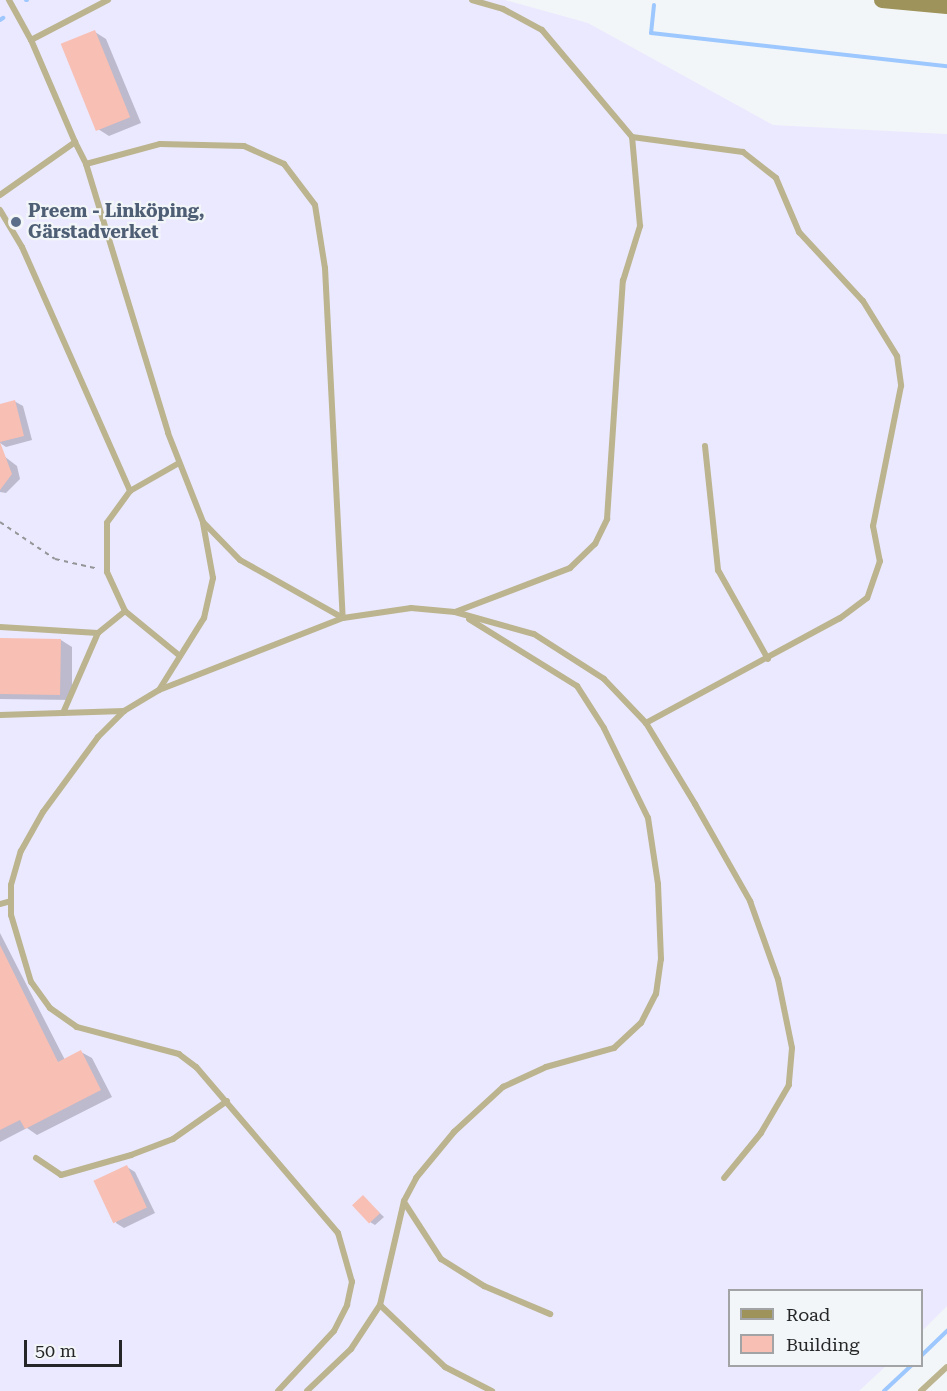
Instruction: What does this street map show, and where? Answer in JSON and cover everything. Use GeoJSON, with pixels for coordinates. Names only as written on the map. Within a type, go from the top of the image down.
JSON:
{"type":"FeatureCollection","features":[{"type":"Feature","properties":{"kind":"street"},"geometry":{"type":"LineString","coordinates":[[882,0],[947,6]]}},
{"type":"Feature","properties":{"kind":"lane"},"geometry":{"type":"LineString","coordinates":[[9,0],[31,40],[86,164],[180,463],[203,522],[213,578],[204,618],[159,690]]}},
{"type":"Feature","properties":{"kind":"lane"},"geometry":{"type":"LineString","coordinates":[[31,40],[108,0]]}},
{"type":"Feature","properties":{"kind":"lane"},"geometry":{"type":"LineString","coordinates":[[455,612],[570,568],[595,544],[607,519],[623,281],[640,226],[632,137],[542,30],[503,9],[472,0]]}},
{"type":"Feature","properties":{"kind":"lane"},"geometry":{"type":"LineString","coordinates":[[632,137],[743,152],[776,178],[799,232],[862,301],[897,356],[901,386],[873,526],[880,561],[876,578],[867,598],[840,618],[768,659],[646,723]]}},
{"type":"Feature","properties":{"kind":"lane"},"geometry":{"type":"LineString","coordinates":[[0,195],[75,142]]}},
{"type":"Feature","properties":{"kind":"lane"},"geometry":{"type":"LineString","coordinates":[[86,164],[160,144],[244,146],[284,164],[315,205],[325,268],[343,618]]}},
{"type":"Feature","properties":{"kind":"lane"},"geometry":{"type":"LineString","coordinates":[[0,210],[22,247],[129,491]]}},
{"type":"Feature","properties":{"kind":"lane"},"geometry":{"type":"LineString","coordinates":[[705,446],[718,570],[768,659]]}},
{"type":"Feature","properties":{"kind":"lane"},"geometry":{"type":"LineString","coordinates":[[180,463],[129,491],[107,523],[107,572],[125,611],[180,656]]}},
{"type":"Feature","properties":{"kind":"lane"},"geometry":{"type":"LineString","coordinates":[[203,522],[240,560],[343,618]]}},
{"type":"Feature","properties":{"kind":"lane"},"geometry":{"type":"LineString","coordinates":[[278,1391],[334,1331],[347,1305],[352,1282],[347,1257],[333,1225],[196,1067],[178,1054],[76,1027],[50,1008],[30,982],[18,947],[11,885],[21,852],[43,813],[98,737],[124,711],[159,690],[343,618],[411,608],[455,612],[534,634],[604,679],[646,723],[750,901],[778,979],[792,1048],[789,1085],[761,1132],[724,1178]]}},
{"type":"Feature","properties":{"kind":"lane"},"geometry":{"type":"LineString","coordinates":[[63,713],[98,633],[125,611]]}},
{"type":"Feature","properties":{"kind":"lane"},"geometry":{"type":"LineString","coordinates":[[307,1391],[351,1349],[380,1305],[404,1201],[416,1178],[454,1132],[502,1087],[546,1067],[614,1048],[641,1023],[656,994],[660,959],[658,884],[648,818],[604,728],[577,687],[492,630],[455,612]]}},
{"type":"Feature","properties":{"kind":"lane"},"geometry":{"type":"LineString","coordinates":[[0,627],[98,633]]}},
{"type":"Feature","properties":{"kind":"lane"},"geometry":{"type":"LineString","coordinates":[[0,715],[124,711]]}},
{"type":"Feature","properties":{"kind":"lane"},"geometry":{"type":"LineString","coordinates":[[0,904],[11,901]]}},
{"type":"Feature","properties":{"kind":"lane"},"geometry":{"type":"LineString","coordinates":[[36,1158],[61,1176],[131,1155],[173,1139],[227,1101]]}},
{"type":"Feature","properties":{"kind":"lane"},"geometry":{"type":"LineString","coordinates":[[404,1201],[441,1259],[484,1286],[550,1314]]}},
{"type":"Feature","properties":{"kind":"lane"},"geometry":{"type":"LineString","coordinates":[[380,1305],[445,1367],[492,1391]]}},
{"type":"Feature","properties":{"kind":"lane"},"geometry":{"type":"LineString","coordinates":[[921,1391],[947,1367]]}},
{"type":"Feature","properties":{"kind":"path"},"geometry":{"type":"LineString","coordinates":[[0,522],[55,559],[107,572]]}},
{"type":"Feature","properties":{"kind":"shaded area"},"geometry":{"type":"Polygon","coordinates":[[[0,0],[505,0],[588,23],[773,125],[947,134],[947,1306],[923,1330],[923,1289],[728,1289],[728,1367],[885,1367],[859,1391],[0,1391],[0,0]]]}},
{"type":"Feature","properties":{"kind":"building"},"geometry":{"type":"Polygon","coordinates":[[[95,30],[130,117],[96,131],[61,44],[95,30]]]}},
{"type":"Feature","properties":{"kind":"building"},"geometry":{"type":"Polygon","coordinates":[[[15,400],[24,436],[0,442],[0,404],[15,400]]]}},
{"type":"Feature","properties":{"kind":"building"},"geometry":{"type":"Polygon","coordinates":[[[0,442],[12,474],[0,490],[0,442]]]}},
{"type":"Feature","properties":{"kind":"building"},"geometry":{"type":"Polygon","coordinates":[[[0,638],[61,639],[60,695],[0,694],[0,638]]]}},
{"type":"Feature","properties":{"kind":"building"},"geometry":{"type":"Polygon","coordinates":[[[0,945],[58,1062],[81,1050],[101,1090],[25,1129],[20,1120],[0,1130],[0,945]]]}},
{"type":"Feature","properties":{"kind":"building"},"geometry":{"type":"Polygon","coordinates":[[[127,1165],[147,1208],[113,1223],[93,1181],[127,1165]]]}},
{"type":"Feature","properties":{"kind":"building"},"geometry":{"type":"Polygon","coordinates":[[[363,1195],[380,1213],[369,1224],[352,1205],[363,1195]]]}},
{"type":"Feature","properties":{"kind":"waterway"},"geometry":{"type":"LineString","coordinates":[[654,5],[651,33],[947,66]]}},
{"type":"Feature","properties":{"kind":"waterway"},"geometry":{"type":"LineString","coordinates":[[923,1354],[947,1331]]}},
{"type":"Feature","properties":{"kind":"waterway"},"geometry":{"type":"LineString","coordinates":[[884,1391],[910,1367]]}},
{"type":"Feature","properties":{"kind":"place","name":"Preem - Linköping, Gärstadverket"},"geometry":{"type":"Point","coordinates":[16,222]}}]}
